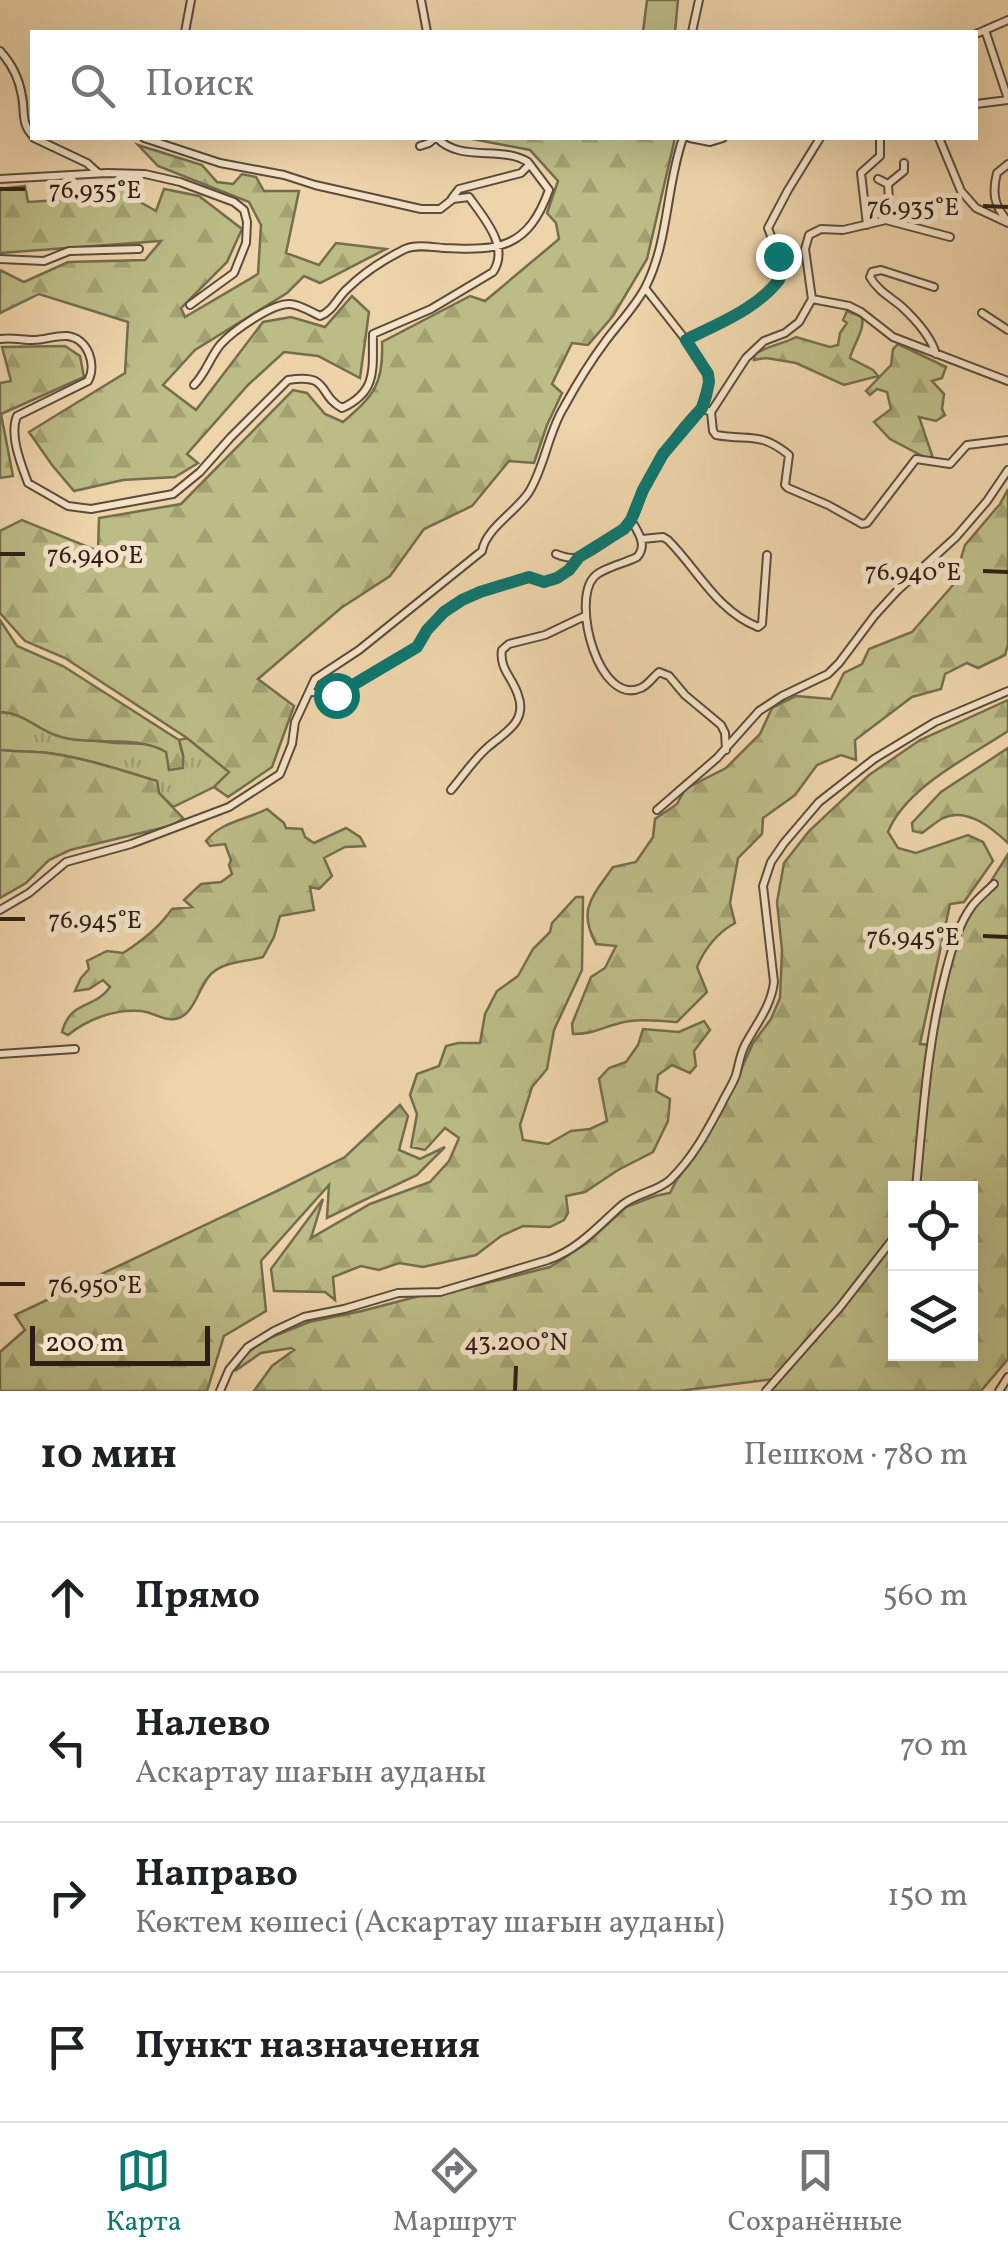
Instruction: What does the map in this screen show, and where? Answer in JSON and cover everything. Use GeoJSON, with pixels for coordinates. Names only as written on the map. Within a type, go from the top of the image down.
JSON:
{"type":"FeatureCollection","features":[{"type":"Feature","properties":{"kind":"street"},"geometry":{"type":"LineString","coordinates":[[185,30],[191,0]]}},
{"type":"Feature","properties":{"kind":"street"},"geometry":{"type":"LineString","coordinates":[[421,0],[427,30]]}},
{"type":"Feature","properties":{"kind":"street"},"geometry":{"type":"LineString","coordinates":[[692,30],[699,0]]}},
{"type":"Feature","properties":{"kind":"street"},"geometry":{"type":"LineString","coordinates":[[978,33],[1008,20]]}},
{"type":"Feature","properties":{"kind":"street"},"geometry":{"type":"LineString","coordinates":[[978,104],[1008,100],[985,30]]}},
{"type":"Feature","properties":{"kind":"street"},"geometry":{"type":"LineString","coordinates":[[0,52],[13,66],[22,96],[23,118],[30,132]]}},
{"type":"Feature","properties":{"kind":"street"},"geometry":{"type":"LineString","coordinates":[[41,140],[88,162],[98,174]]}},
{"type":"Feature","properties":{"kind":"street"},"geometry":{"type":"LineString","coordinates":[[0,339],[47,340],[68,336],[77,339],[89,353],[93,370],[88,381],[17,416],[14,431],[28,482],[68,506],[91,509],[172,494],[200,472],[288,380],[310,379],[322,385],[342,408],[355,402],[372,379],[372,334],[431,309],[493,272],[499,263],[489,225],[468,197],[453,200],[440,209],[421,209],[220,163],[150,140]]}},
{"type":"Feature","properties":{"kind":"street"},"geometry":{"type":"LineString","coordinates":[[420,146],[432,140]]}},
{"type":"Feature","properties":{"kind":"street"},"geometry":{"type":"LineString","coordinates":[[194,385],[220,346],[251,321],[283,304],[295,304],[320,316],[329,313],[346,290],[410,246],[498,248],[521,236],[536,220],[549,190],[528,162],[520,156],[450,148],[439,140]]}},
{"type":"Feature","properties":{"kind":"street"},"geometry":{"type":"LineString","coordinates":[[0,910],[29,893],[66,862],[131,844],[229,807],[280,774],[292,744],[295,722],[315,679],[359,650],[481,552],[486,539],[528,494],[561,411],[601,347],[645,288],[665,226],[673,164],[682,140]]}},
{"type":"Feature","properties":{"kind":"street"},"geometry":{"type":"LineString","coordinates":[[686,340],[750,308],[779,280],[778,256],[768,228],[819,140]]}},
{"type":"Feature","properties":{"kind":"street"},"geometry":{"type":"LineString","coordinates":[[867,225],[860,174],[880,156],[880,140]]}},
{"type":"Feature","properties":{"kind":"street"},"geometry":{"type":"LineString","coordinates":[[940,140],[962,191],[976,208],[1008,222]]}},
{"type":"Feature","properties":{"kind":"street"},"geometry":{"type":"LineString","coordinates":[[453,200],[459,189],[526,170],[528,162]]}},
{"type":"Feature","properties":{"kind":"street"},"geometry":{"type":"LineString","coordinates":[[888,184],[904,171],[904,163]]}},
{"type":"Feature","properties":{"kind":"street"},"geometry":{"type":"LineString","coordinates":[[1008,164],[997,174],[994,194],[996,206],[1008,222]]}},
{"type":"Feature","properties":{"kind":"street"},"geometry":{"type":"LineString","coordinates":[[0,179],[145,174],[234,202],[244,210],[248,222],[246,243],[234,273],[190,305]]}},
{"type":"Feature","properties":{"kind":"street"},"geometry":{"type":"LineString","coordinates":[[878,179],[888,184]]}},
{"type":"Feature","properties":{"kind":"street"},"geometry":{"type":"LineString","coordinates":[[886,220],[888,184]]}},
{"type":"Feature","properties":{"kind":"street"},"geometry":{"type":"LineString","coordinates":[[950,237],[886,220],[809,235],[805,259],[812,298],[799,322],[786,333],[764,342],[746,358],[712,412],[713,432],[761,438],[776,444],[789,455],[785,486],[862,524],[867,523],[916,459],[950,464],[967,445],[1008,440]]}},
{"type":"Feature","properties":{"kind":"street"},"geometry":{"type":"LineString","coordinates":[[0,259],[44,262],[68,251],[139,250]]}},
{"type":"Feature","properties":{"kind":"street"},"geometry":{"type":"LineString","coordinates":[[934,287],[880,270],[870,277],[904,309],[936,355]]}},
{"type":"Feature","properties":{"kind":"street"},"geometry":{"type":"LineString","coordinates":[[310,691],[336,695],[417,647],[444,612],[462,600],[529,577],[544,582],[557,578],[579,557],[624,529],[663,454],[702,408],[709,382],[686,340],[645,288]]}},
{"type":"Feature","properties":{"kind":"street"},"geometry":{"type":"LineString","coordinates":[[812,298],[849,306],[893,338],[1008,381]]}},
{"type":"Feature","properties":{"kind":"street"},"geometry":{"type":"LineString","coordinates":[[982,313],[1008,330]]}},
{"type":"Feature","properties":{"kind":"street"},"geometry":{"type":"LineString","coordinates":[[702,408],[712,412]]}},
{"type":"Feature","properties":{"kind":"street"},"geometry":{"type":"LineString","coordinates":[[657,810],[726,750],[748,721],[769,704],[828,674],[839,664],[875,615],[956,537],[1008,470]]}},
{"type":"Feature","properties":{"kind":"street"},"geometry":{"type":"LineString","coordinates":[[631,520],[642,539],[641,553],[594,576],[586,594],[585,616],[597,662],[610,680],[636,690],[659,672],[665,673],[720,724],[726,734],[726,750]]}},
{"type":"Feature","properties":{"kind":"street"},"geometry":{"type":"LineString","coordinates":[[642,539],[668,540],[725,606],[758,626],[762,624],[764,609],[767,555]]}},
{"type":"Feature","properties":{"kind":"street"},"geometry":{"type":"LineString","coordinates":[[556,554],[562,558],[579,557]]}},
{"type":"Feature","properties":{"kind":"street"},"geometry":{"type":"LineString","coordinates":[[450,790],[515,723],[519,696],[502,663],[502,650],[585,616]]}},
{"type":"Feature","properties":{"kind":"street"},"geometry":{"type":"LineString","coordinates":[[220,1391],[229,1370],[248,1347],[291,1322],[398,1293],[440,1292],[563,1255],[586,1240],[632,1198],[670,1180],[698,1146],[772,995],[774,982],[763,886],[777,852],[818,802],[904,739],[1008,692]]}},
{"type":"Feature","properties":{"kind":"street"},"geometry":{"type":"LineString","coordinates":[[917,1181],[930,1046],[952,949],[973,904],[994,884]]}},
{"type":"Feature","properties":{"kind":"street"},"geometry":{"type":"LineString","coordinates":[[0,1054],[75,1050]]}},
{"type":"Feature","properties":{"kind":"street"},"geometry":{"type":"LineString","coordinates":[[766,1391],[888,1245]]}},
{"type":"Feature","properties":{"kind":"street"},"geometry":{"type":"LineString","coordinates":[[1000,1391],[1008,1377]]}},
{"type":"Feature","properties":{"kind":"green space"},"geometry":{"type":"Polygon","coordinates":[[[647,0],[678,0],[675,30],[643,30],[647,0]]]}},
{"type":"Feature","properties":{"kind":"green space"},"geometry":{"type":"Polygon","coordinates":[[[478,140],[675,140],[647,259],[613,316],[588,345],[572,343],[552,384],[562,393],[534,463],[509,461],[472,506],[424,529],[390,576],[341,608],[258,679],[294,706],[272,767],[228,797],[214,787],[229,772],[187,738],[65,658],[25,641],[0,613],[0,531],[22,520],[98,551],[99,518],[181,504],[293,390],[307,393],[325,414],[343,422],[374,388],[381,369],[382,342],[470,296],[485,301],[559,239],[556,223],[547,213],[558,181],[530,150],[478,140]]]}},
{"type":"Feature","properties":{"kind":"green space"},"geometry":{"type":"Polygon","coordinates":[[[138,145],[202,165],[217,182],[233,184],[242,174],[256,177],[264,191],[299,191],[286,253],[319,265],[336,243],[386,249],[320,283],[304,276],[287,293],[195,350],[163,385],[196,410],[263,322],[291,317],[325,327],[352,296],[369,312],[360,378],[318,356],[284,352],[248,385],[187,454],[198,463],[175,477],[123,480],[74,491],[29,432],[125,373],[128,322],[39,294],[0,313],[0,270],[24,282],[68,262],[145,260],[161,241],[0,253],[0,189],[25,186],[28,202],[93,198],[99,182],[127,181],[133,198],[156,211],[164,189],[199,196],[242,229],[227,262],[181,308],[185,317],[258,274],[261,225],[249,202],[158,166],[138,145]]]}},
{"type":"Feature","properties":{"kind":"green space"},"geometry":{"type":"Polygon","coordinates":[[[847,311],[862,317],[850,358],[878,376],[844,385],[796,363],[754,360],[760,351],[796,337],[830,347],[838,345],[847,323],[843,320],[847,311]]]}},
{"type":"Feature","properties":{"kind":"green space"},"geometry":{"type":"Polygon","coordinates":[[[898,344],[946,367],[942,378],[932,381],[944,394],[945,415],[936,421],[919,417],[933,458],[890,439],[874,422],[891,409],[887,392],[877,389],[870,395],[866,391],[891,365],[893,349],[898,344]]]}},
{"type":"Feature","properties":{"kind":"green space"},"geometry":{"type":"Polygon","coordinates":[[[65,346],[80,356],[84,377],[1,414],[13,476],[0,478],[0,383],[11,381],[2,347],[65,346]]]}},
{"type":"Feature","properties":{"kind":"green space"},"geometry":{"type":"Polygon","coordinates":[[[1008,489],[1005,655],[978,668],[967,663],[945,674],[941,689],[912,697],[855,740],[856,760],[841,755],[817,765],[795,795],[763,818],[762,834],[738,858],[730,903],[735,923],[712,942],[697,967],[707,992],[677,1022],[634,1021],[573,1034],[572,1024],[591,977],[605,968],[616,946],[596,944],[588,921],[590,903],[613,867],[636,862],[653,837],[655,819],[677,804],[685,789],[726,768],[760,734],[772,708],[796,696],[831,699],[844,673],[862,664],[869,649],[912,632],[953,585],[965,545],[1008,489]]]}},
{"type":"Feature","properties":{"kind":"green space"},"geometry":{"type":"Polygon","coordinates":[[[0,620],[17,646],[63,666],[179,740],[183,768],[169,770],[166,752],[142,743],[71,739],[50,733],[17,715],[0,712],[0,620]]]}},
{"type":"Feature","properties":{"kind":"green space"},"geometry":{"type":"Polygon","coordinates":[[[1008,700],[1008,731],[924,787],[888,832],[898,848],[916,853],[968,835],[983,842],[993,861],[964,902],[950,904],[920,1044],[932,1045],[958,934],[1008,854],[1008,1359],[981,1391],[766,1391],[774,1379],[679,1391],[254,1391],[272,1366],[294,1350],[261,1353],[235,1371],[244,1356],[262,1341],[309,1322],[550,1267],[587,1243],[626,1207],[670,1193],[708,1135],[780,998],[782,950],[777,902],[784,863],[809,831],[869,775],[920,740],[1008,700]]]}},
{"type":"Feature","properties":{"kind":"green space"},"geometry":{"type":"Polygon","coordinates":[[[0,712],[15,713],[58,736],[153,744],[183,756],[179,740],[187,738],[230,772],[214,787],[173,807],[159,793],[156,781],[62,755],[0,750],[0,712]]]}},
{"type":"Feature","properties":{"kind":"green space"},"geometry":{"type":"Polygon","coordinates":[[[1008,748],[1008,843],[987,826],[961,815],[943,818],[922,833],[913,831],[912,823],[941,792],[1008,748]]]}},
{"type":"Feature","properties":{"kind":"green space"},"geometry":{"type":"Polygon","coordinates":[[[0,750],[62,755],[157,781],[159,793],[183,818],[174,825],[70,850],[49,860],[26,883],[0,898],[0,750]]]}},
{"type":"Feature","properties":{"kind":"green space"},"geometry":{"type":"Polygon","coordinates":[[[267,809],[286,828],[302,829],[314,843],[346,828],[360,837],[365,846],[345,847],[324,858],[332,876],[319,889],[310,887],[314,910],[280,916],[263,957],[216,970],[184,1015],[169,1019],[141,1011],[111,1013],[68,1035],[62,1032],[71,1014],[110,987],[103,980],[89,989],[75,991],[89,969],[87,961],[107,951],[123,953],[150,934],[172,909],[192,907],[184,900],[201,884],[221,882],[232,874],[225,844],[210,846],[206,841],[226,825],[267,809]]]}},
{"type":"Feature","properties":{"kind":"green space"},"geometry":{"type":"Polygon","coordinates":[[[576,897],[583,897],[582,970],[554,1030],[547,1069],[532,1087],[520,1125],[523,1140],[548,1144],[571,1131],[590,1129],[607,1121],[599,1079],[609,1068],[626,1062],[643,1029],[679,1032],[704,1021],[710,1030],[694,1051],[696,1066],[690,1073],[672,1065],[658,1075],[656,1091],[670,1099],[668,1121],[653,1152],[585,1192],[566,1196],[568,1213],[564,1220],[550,1227],[523,1226],[501,1236],[476,1255],[423,1267],[399,1263],[379,1270],[361,1266],[333,1277],[335,1300],[325,1292],[274,1291],[271,1269],[323,1199],[311,1238],[370,1204],[430,1182],[449,1161],[459,1138],[445,1128],[425,1150],[411,1147],[417,1114],[410,1095],[417,1074],[439,1066],[446,1046],[480,1043],[485,1014],[497,991],[518,976],[533,949],[550,932],[552,923],[576,897]]]}},
{"type":"Feature","properties":{"kind":"green space"},"geometry":{"type":"Polygon","coordinates":[[[400,1105],[408,1116],[399,1150],[420,1159],[445,1147],[417,1175],[327,1218],[329,1185],[261,1261],[266,1311],[224,1336],[207,1391],[0,1391],[0,1352],[25,1330],[15,1315],[345,1157],[400,1105]]]}},
{"type":"Feature","properties":{"kind":"route"},"geometry":{"type":"LineString","coordinates":[[336,695],[417,647],[444,612],[462,600],[529,577],[538,582],[557,578],[579,557],[624,529],[663,454],[702,408],[706,396],[708,374],[686,340],[762,299],[779,280],[778,256]]}}]}
